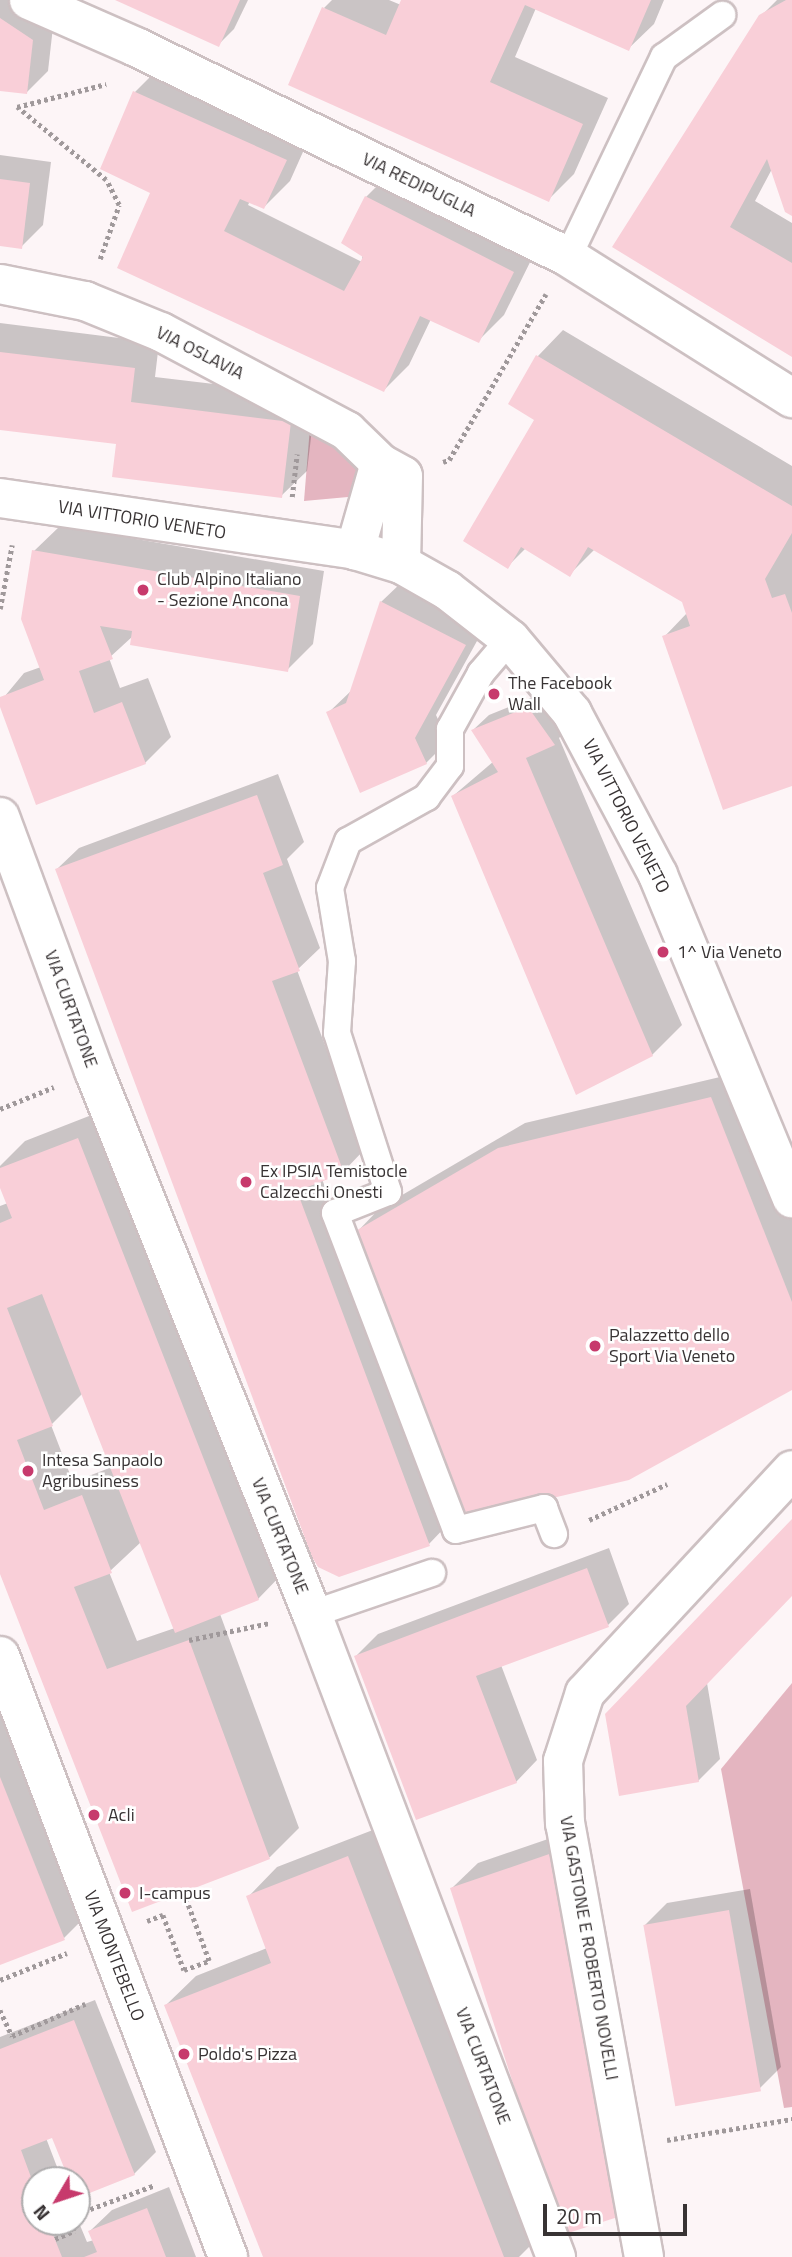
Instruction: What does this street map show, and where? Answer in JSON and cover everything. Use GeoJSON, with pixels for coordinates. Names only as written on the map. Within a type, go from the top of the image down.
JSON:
{"type":"FeatureCollection","features":[{"type":"Feature","properties":{"kind":"street","name":"VIA REDIPUGLIA"},"geometry":{"type":"LineString","coordinates":[[29,0],[136,47],[568,257],[792,398]]}},
{"type":"Feature","properties":{"kind":"street","name":"VIA OSLAVIA"},"geometry":{"type":"LineString","coordinates":[[0,284],[85,301],[161,332],[347,431],[392,470]]}},
{"type":"Feature","properties":{"kind":"street"},"geometry":{"type":"LineString","coordinates":[[355,550],[392,470]]}},
{"type":"Feature","properties":{"kind":"street"},"geometry":{"type":"LineString","coordinates":[[392,470],[401,564]]}},
{"type":"Feature","properties":{"kind":"street","name":"VIA VITTORIO VENETO"},"geometry":{"type":"LineString","coordinates":[[10,500],[355,550],[401,564],[447,590],[510,639],[572,713],[658,874],[792,1198]]}},
{"type":"Feature","properties":{"kind":"street","name":"VIA CURTATONE"},"geometry":{"type":"LineString","coordinates":[[0,817],[94,1071],[312,1614],[555,2257]]}},
{"type":"Feature","properties":{"kind":"street","name":"VIA GASTONE E ROBERTO NOVELLI"},"geometry":{"type":"LineString","coordinates":[[644,2257],[565,1824],[563,1760],[585,1693],[792,1470]]}},
{"type":"Feature","properties":{"kind":"street","name":"VIA MONTEBELLO"},"geometry":{"type":"LineString","coordinates":[[0,1656],[228,2257]]}},
{"type":"Feature","properties":{"kind":"lane"},"geometry":{"type":"LineString","coordinates":[[568,257],[664,57],[722,15]]}},
{"type":"Feature","properties":{"kind":"lane"},"geometry":{"type":"LineString","coordinates":[[510,639],[481,673],[450,729],[450,766],[427,797],[348,841],[330,888],[342,961],[337,1033],[388,1192],[335,1213],[456,1530],[544,1508],[554,1534]]}},
{"type":"Feature","properties":{"kind":"lane"},"geometry":{"type":"LineString","coordinates":[[312,1614],[432,1573]]}},
{"type":"Feature","properties":{"kind":"path"},"geometry":{"type":"LineString","coordinates":[[85,301],[119,205],[106,180],[17,107],[117,78]]}},
{"type":"Feature","properties":{"kind":"path"},"geometry":{"type":"LineString","coordinates":[[392,470],[449,460],[568,257]]}},
{"type":"Feature","properties":{"kind":"path"},"geometry":{"type":"LineString","coordinates":[[291,505],[298,444]]}},
{"type":"Feature","properties":{"kind":"path"},"geometry":{"type":"LineString","coordinates":[[0,609],[10,500]]}},
{"type":"Feature","properties":{"kind":"path"},"geometry":{"type":"LineString","coordinates":[[0,1109],[20,1101]]}},
{"type":"Feature","properties":{"kind":"path"},"geometry":{"type":"LineString","coordinates":[[190,1640],[312,1614]]}},
{"type":"Feature","properties":{"kind":"path"},"geometry":{"type":"LineString","coordinates":[[106,1934],[163,1915],[184,1970],[209,1961],[184,1894]]}},
{"type":"Feature","properties":{"kind":"path"},"geometry":{"type":"LineString","coordinates":[[0,1980],[57,1958]]}},
{"type":"Feature","properties":{"kind":"path"},"geometry":{"type":"LineString","coordinates":[[0,2010],[12,2036],[85,2006]]}},
{"type":"Feature","properties":{"kind":"path"},"geometry":{"type":"LineString","coordinates":[[624,2147],[792,2119]]}},
{"type":"Feature","properties":{"kind":"path"},"geometry":{"type":"LineString","coordinates":[[91,2209],[157,2184]]}},
{"type":"Feature","properties":{"kind":"path"},"geometry":{"type":"LineString","coordinates":[[55,2239],[62,2236]]}},
{"type":"Feature","properties":{"kind":"shaded area"},"geometry":{"type":"Polygon","coordinates":[[[310,427],[365,457],[359,496],[304,501],[310,427]]]}},
{"type":"Feature","properties":{"kind":"shaded area"},"geometry":{"type":"Polygon","coordinates":[[[792,1683],[792,2107],[784,2108],[721,1769],[792,1683]]]}},
{"type":"Feature","properties":{"kind":"building"},"geometry":{"type":"Polygon","coordinates":[[[115,0],[240,0],[219,47],[115,0]]]}},
{"type":"Feature","properties":{"kind":"building"},"geometry":{"type":"Polygon","coordinates":[[[401,0],[651,0],[629,51],[525,5],[490,82],[583,124],[549,202],[288,85],[322,7],[386,35],[401,0]]]}},
{"type":"Feature","properties":{"kind":"building"},"geometry":{"type":"Polygon","coordinates":[[[786,0],[792,0],[792,216],[785,212],[767,159],[730,227],[792,263],[792,357],[612,247],[759,15],[786,0]]]}},
{"type":"Feature","properties":{"kind":"building"},"geometry":{"type":"Polygon","coordinates":[[[0,18],[33,40],[27,94],[0,91],[0,18]]]}},
{"type":"Feature","properties":{"kind":"building"},"geometry":{"type":"Polygon","coordinates":[[[133,91],[287,160],[264,209],[240,199],[224,231],[344,291],[363,257],[341,243],[365,196],[514,272],[479,343],[420,316],[384,392],[117,268],[150,193],[100,169],[133,91]]]}},
{"type":"Feature","properties":{"kind":"building"},"geometry":{"type":"Polygon","coordinates":[[[0,179],[30,183],[22,249],[0,246],[0,179]]]}},
{"type":"Feature","properties":{"kind":"building"},"geometry":{"type":"Polygon","coordinates":[[[0,352],[135,368],[131,402],[291,422],[282,498],[112,477],[116,444],[0,430],[0,352]]]}},
{"type":"Feature","properties":{"kind":"building"},"geometry":{"type":"Polygon","coordinates":[[[536,355],[792,506],[792,533],[765,579],[772,598],[785,594],[792,613],[792,786],[723,810],[662,636],[690,626],[682,602],[588,547],[570,577],[521,547],[508,569],[463,541],[534,420],[508,404],[536,355]]]}},
{"type":"Feature","properties":{"kind":"building"},"geometry":{"type":"Polygon","coordinates":[[[32,550],[300,596],[288,672],[130,645],[132,631],[100,626],[113,659],[79,671],[94,713],[122,702],[146,764],[36,805],[0,707],[0,697],[44,680],[21,619],[32,550]]]}},
{"type":"Feature","properties":{"kind":"building"},"geometry":{"type":"Polygon","coordinates":[[[380,601],[466,645],[415,738],[427,764],[360,793],[326,712],[346,703],[380,601]]]}},
{"type":"Feature","properties":{"kind":"building"},"geometry":{"type":"Polygon","coordinates":[[[528,707],[555,745],[526,758],[653,1056],[576,1095],[451,796],[498,772],[471,730],[528,707]]]}},
{"type":"Feature","properties":{"kind":"building","name":"Ex IPSIA Temistocle Calzecchi Onesti"},"geometry":{"type":"Polygon","coordinates":[[[257,795],[283,865],[263,873],[300,971],[272,981],[344,1173],[297,1191],[430,1546],[339,1577],[318,1567],[312,1557],[55,869],[257,795]]]}},
{"type":"Feature","properties":{"kind":"building","name":"Palazzetto dello Sport Via Veneto"},"geometry":{"type":"Polygon","coordinates":[[[711,1097],[792,1302],[792,1390],[629,1480],[468,1518],[352,1233],[498,1148],[711,1097]]]}},
{"type":"Feature","properties":{"kind":"building"},"geometry":{"type":"Polygon","coordinates":[[[78,1138],[259,1600],[175,1633],[42,1294],[7,1308],[53,1426],[17,1440],[44,1510],[82,1495],[112,1573],[74,1587],[107,1669],[189,1640],[270,1859],[132,1912],[0,1574],[0,1223],[12,1218],[0,1188],[0,1168],[78,1138]]]}},
{"type":"Feature","properties":{"kind":"building"},"geometry":{"type":"Polygon","coordinates":[[[792,1519],[792,1596],[686,1706],[699,1782],[619,1796],[605,1714],[792,1519]]]}},
{"type":"Feature","properties":{"kind":"building"},"geometry":{"type":"Polygon","coordinates":[[[587,1568],[609,1627],[476,1676],[517,1783],[416,1820],[354,1656],[587,1568]]]}},
{"type":"Feature","properties":{"kind":"building"},"geometry":{"type":"Polygon","coordinates":[[[0,1777],[65,1940],[0,1965],[0,1777]]]}},
{"type":"Feature","properties":{"kind":"building"},"geometry":{"type":"Polygon","coordinates":[[[558,1851],[621,2216],[562,2235],[450,1888],[558,1851]]]}},
{"type":"Feature","properties":{"kind":"building"},"geometry":{"type":"Polygon","coordinates":[[[348,1856],[504,2257],[263,2257],[164,2005],[271,1963],[246,1896],[348,1856]]]}},
{"type":"Feature","properties":{"kind":"building"},"geometry":{"type":"Polygon","coordinates":[[[729,1910],[761,2091],[675,2106],[643,1925],[729,1910]]]}},
{"type":"Feature","properties":{"kind":"building"},"geometry":{"type":"Polygon","coordinates":[[[74,2020],[135,2175],[91,2192],[91,2166],[63,2166],[52,2138],[21,2150],[27,2166],[21,2166],[21,2236],[54,2236],[62,2257],[0,2257],[0,2049],[74,2020]]]}},
{"type":"Feature","properties":{"kind":"building"},"geometry":{"type":"Polygon","coordinates":[[[147,2208],[166,2257],[84,2257],[97,2252],[90,2236],[91,2230],[147,2208]]]}},
{"type":"Feature","properties":{"kind":"place","name":"Club Alpino Italiano - Sezione Ancona"},"geometry":{"type":"Point","coordinates":[143,590]}},
{"type":"Feature","properties":{"kind":"place","name":"The Facebook Wall"},"geometry":{"type":"Point","coordinates":[494,694]}},
{"type":"Feature","properties":{"kind":"place","name":"1^ Via Veneto"},"geometry":{"type":"Point","coordinates":[663,952]}},
{"type":"Feature","properties":{"kind":"place","name":"Ex IPSIA Temistocle Calzecchi Onesti"},"geometry":{"type":"Point","coordinates":[246,1182]}},
{"type":"Feature","properties":{"kind":"place","name":"Palazzetto dello Sport Via Veneto"},"geometry":{"type":"Point","coordinates":[595,1346]}},
{"type":"Feature","properties":{"kind":"place","name":"Intesa Sanpaolo Agribusiness"},"geometry":{"type":"Point","coordinates":[28,1471]}},
{"type":"Feature","properties":{"kind":"place","name":"Acli"},"geometry":{"type":"Point","coordinates":[94,1815]}},
{"type":"Feature","properties":{"kind":"place","name":"I-campus"},"geometry":{"type":"Point","coordinates":[125,1893]}},
{"type":"Feature","properties":{"kind":"place","name":"Poldo's Pizza"},"geometry":{"type":"Point","coordinates":[184,2054]}}]}
